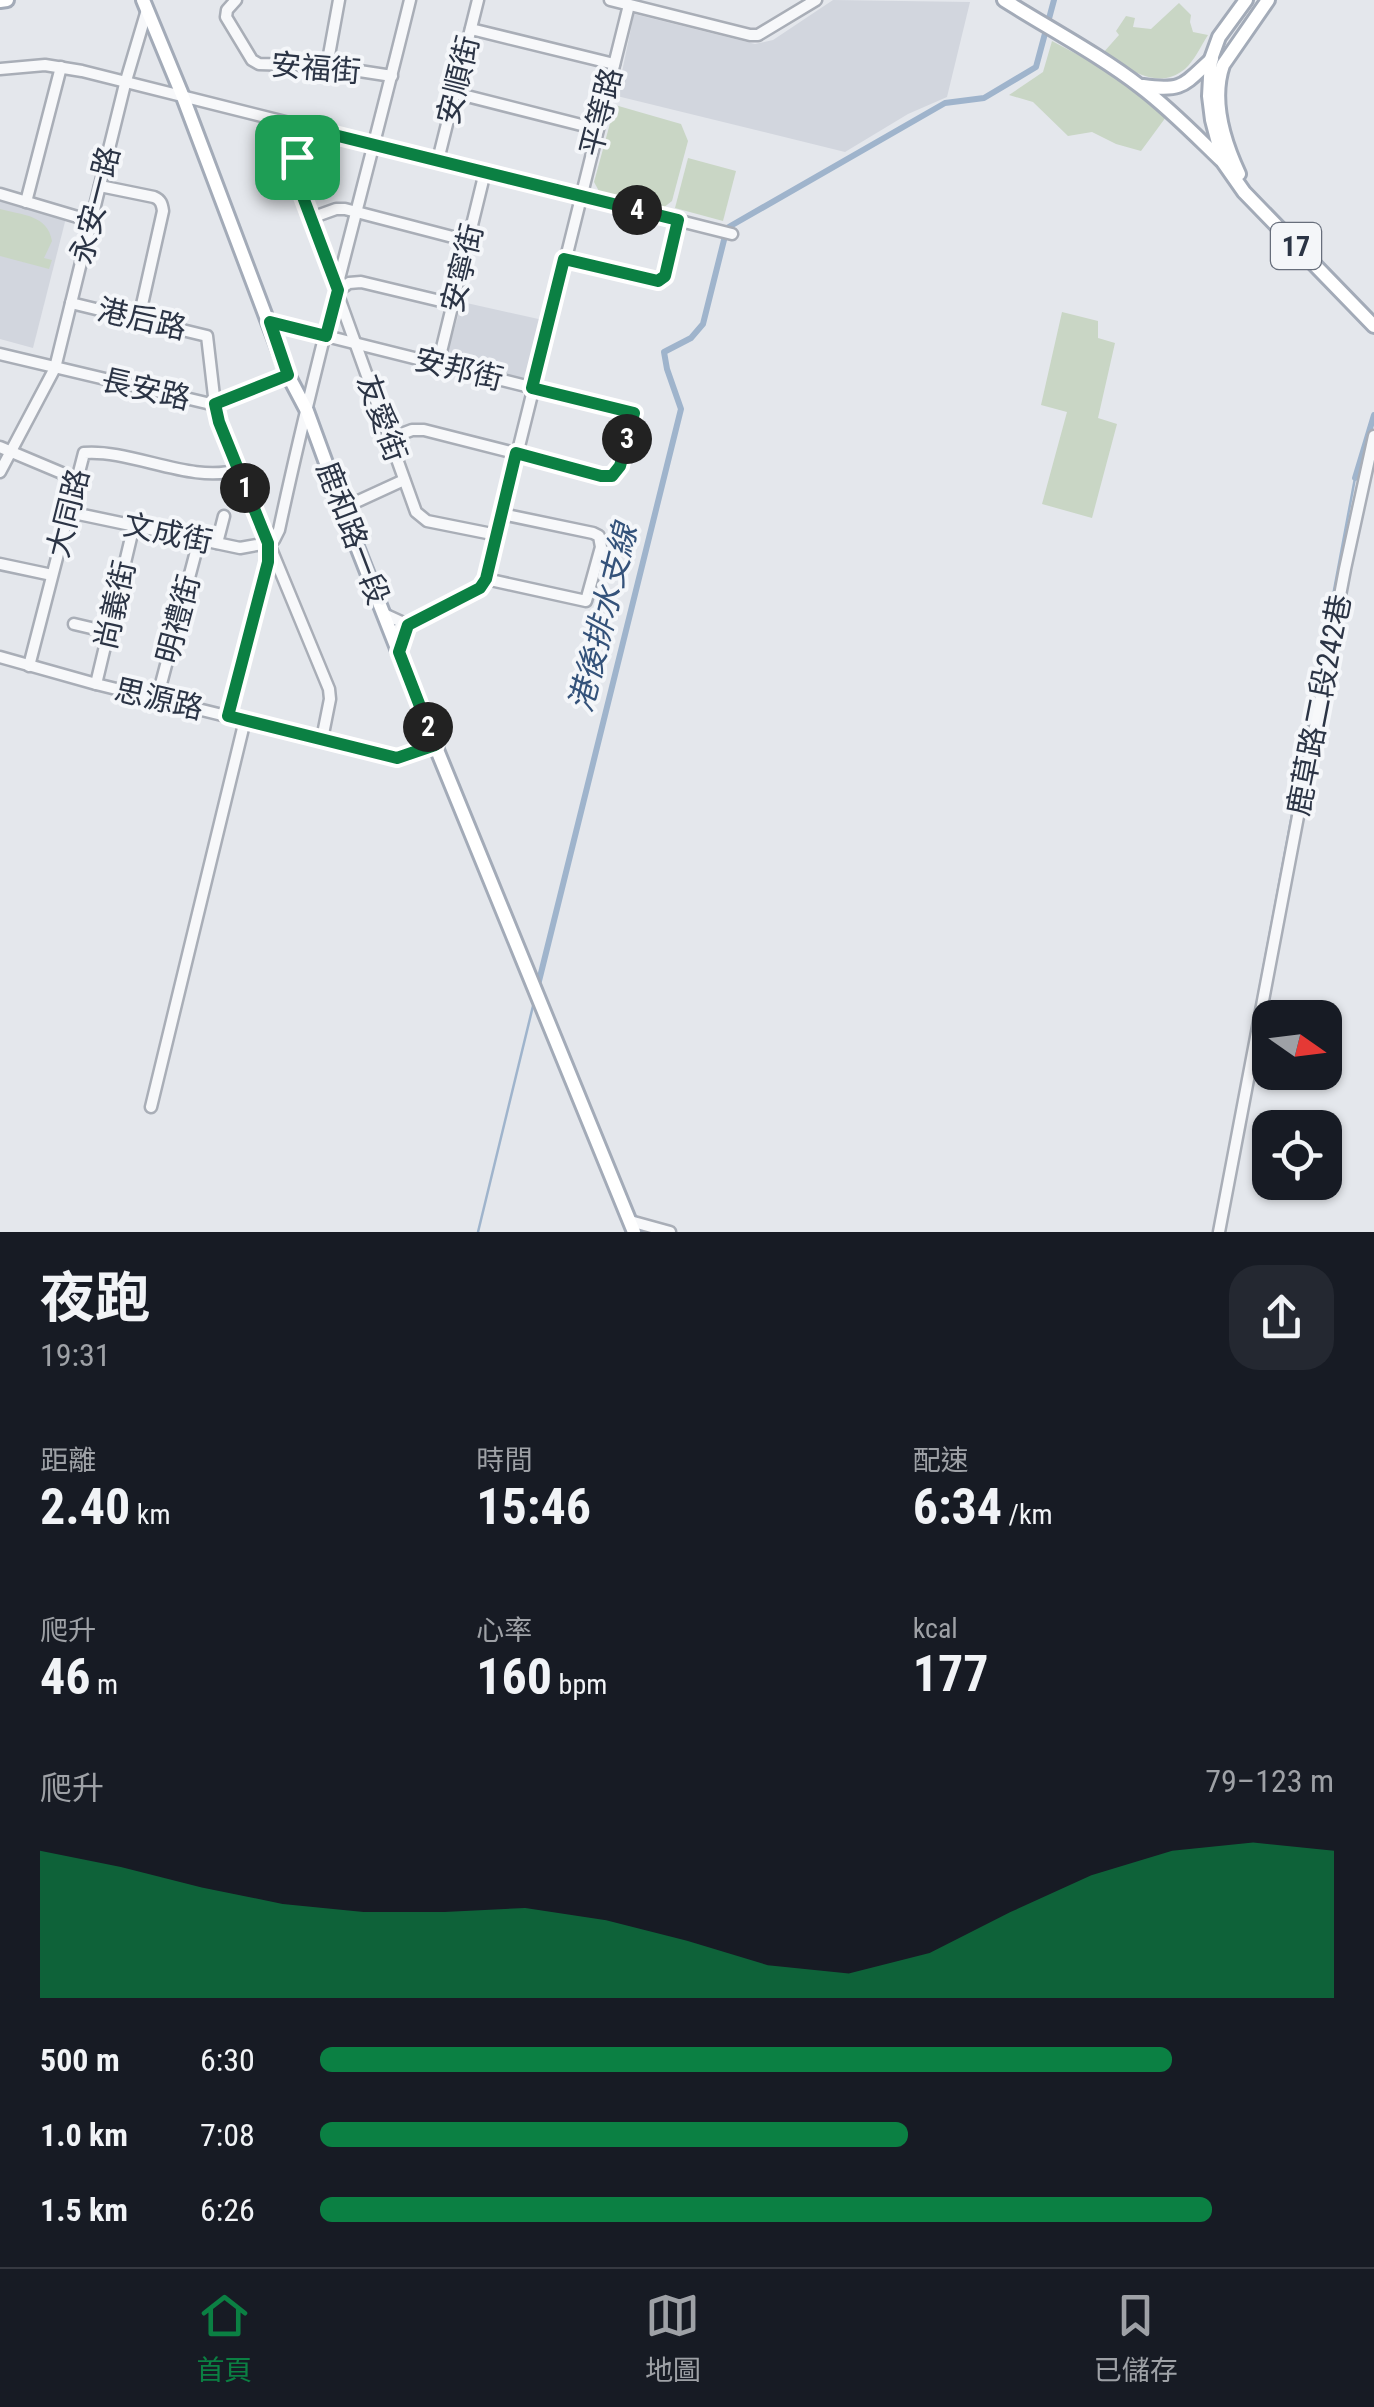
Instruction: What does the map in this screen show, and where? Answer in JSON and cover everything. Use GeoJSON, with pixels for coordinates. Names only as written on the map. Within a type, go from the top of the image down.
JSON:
{"type":"FeatureCollection","features":[{"type":"Feature","properties":{"kind":"main road"},"geometry":{"type":"LineString","coordinates":[[0,1],[8,0]]}},
{"type":"Feature","properties":{"kind":"main road"},"geometry":{"type":"LineString","coordinates":[[1004,0],[1139,85],[1227,159]]}},
{"type":"Feature","properties":{"kind":"main road","name":"17"},"geometry":{"type":"LineString","coordinates":[[1246,0],[1219,37],[1218,102],[1227,159],[1244,192],[1374,326]]}},
{"type":"Feature","properties":{"kind":"main road"},"geometry":{"type":"LineString","coordinates":[[1139,85],[1168,90],[1188,82],[1217,62],[1268,0]]}},
{"type":"Feature","properties":{"kind":"main road","name":"鹿和路一段"},"geometry":{"type":"LineString","coordinates":[[145,5],[435,745],[632,1227]]}},
{"type":"Feature","properties":{"kind":"main road","name":"17"},"geometry":{"type":"LineString","coordinates":[[1227,159],[1248,186],[1374,316]]}},
{"type":"Feature","properties":{"kind":"street","name":"安福街"},"geometry":{"type":"LineString","coordinates":[[236,0],[226,10],[226,16],[252,60],[259,64],[327,66],[392,76]]}},
{"type":"Feature","properties":{"kind":"street"},"geometry":{"type":"LineString","coordinates":[[327,66],[339,0]]}},
{"type":"Feature","properties":{"kind":"street"},"geometry":{"type":"LineString","coordinates":[[228,716],[268,562],[268,543],[279,530],[410,0]]}},
{"type":"Feature","properties":{"kind":"street","name":"安順街"},"geometry":{"type":"LineString","coordinates":[[438,160],[478,0]]}},
{"type":"Feature","properties":{"kind":"street"},"geometry":{"type":"LineString","coordinates":[[610,0],[750,35],[758,35],[816,0]]}},
{"type":"Feature","properties":{"kind":"street"},"geometry":{"type":"LineString","coordinates":[[662,0],[668,6],[668,14]]}},
{"type":"Feature","properties":{"kind":"street","name":"平等路"},"geometry":{"type":"LineString","coordinates":[[486,579],[628,4]]}},
{"type":"Feature","properties":{"kind":"street","name":"永安一路"},"geometry":{"type":"LineString","coordinates":[[0,472],[5,450],[55,368],[145,5]]}},
{"type":"Feature","properties":{"kind":"street"},"geometry":{"type":"LineString","coordinates":[[471,29],[614,64]]}},
{"type":"Feature","properties":{"kind":"street"},"geometry":{"type":"LineString","coordinates":[[26,202],[61,67]]}},
{"type":"Feature","properties":{"kind":"street"},"geometry":{"type":"LineString","coordinates":[[0,69],[61,67],[732,234]]}},
{"type":"Feature","properties":{"kind":"street"},"geometry":{"type":"LineString","coordinates":[[455,92],[597,129]]}},
{"type":"Feature","properties":{"kind":"street","name":"友愛街"},"geometry":{"type":"LineString","coordinates":[[302,127],[297,181],[416,512],[421,519],[497,535]]}},
{"type":"Feature","properties":{"kind":"street","name":"安寧街"},"geometry":{"type":"LineString","coordinates":[[438,364],[485,172]]}},
{"type":"Feature","properties":{"kind":"street"},"geometry":{"type":"LineString","coordinates":[[100,186],[154,197],[162,204],[139,318]]}},
{"type":"Feature","properties":{"kind":"street"},"geometry":{"type":"LineString","coordinates":[[0,194],[91,221]]}},
{"type":"Feature","properties":{"kind":"street"},"geometry":{"type":"LineString","coordinates":[[312,218],[336,209],[358,212],[468,242]]}},
{"type":"Feature","properties":{"kind":"street"},"geometry":{"type":"LineString","coordinates":[[564,259],[662,280],[678,220]]}},
{"type":"Feature","properties":{"kind":"street"},"geometry":{"type":"LineString","coordinates":[[338,290],[360,282],[453,304]]}},
{"type":"Feature","properties":{"kind":"street","name":"港后路"},"geometry":{"type":"LineString","coordinates":[[71,303],[206,336],[219,422],[329,689],[322,739]]}},
{"type":"Feature","properties":{"kind":"street","name":"安邦街"},"geometry":{"type":"LineString","coordinates":[[270,322],[634,413],[620,466],[612,476],[516,453]]}},
{"type":"Feature","properties":{"kind":"street","name":"長安路"},"geometry":{"type":"LineString","coordinates":[[0,354],[215,404],[288,375]]}},
{"type":"Feature","properties":{"kind":"street"},"geometry":{"type":"LineString","coordinates":[[391,438],[424,430],[516,453]]}},
{"type":"Feature","properties":{"kind":"street","name":"鹿草路二段242巷"},"geometry":{"type":"LineString","coordinates":[[1219,1232],[1374,436]]}},
{"type":"Feature","properties":{"kind":"street"},"geometry":{"type":"LineString","coordinates":[[5,450],[76,479]]}},
{"type":"Feature","properties":{"kind":"street","name":"大同路"},"geometry":{"type":"LineString","coordinates":[[29,666],[84,453],[218,475],[237,470]]}},
{"type":"Feature","properties":{"kind":"street"},"geometry":{"type":"LineString","coordinates":[[343,508],[404,480]]}},
{"type":"Feature","properties":{"kind":"street","name":"文成街"},"geometry":{"type":"LineString","coordinates":[[69,512],[240,548],[268,543]]}},
{"type":"Feature","properties":{"kind":"street"},"geometry":{"type":"LineString","coordinates":[[392,633],[480,588],[486,579],[586,602],[601,547],[599,536],[502,514]]}},
{"type":"Feature","properties":{"kind":"street"},"geometry":{"type":"LineString","coordinates":[[217,543],[224,516]]}},
{"type":"Feature","properties":{"kind":"street","name":"尚義街"},"geometry":{"type":"LineString","coordinates":[[96,684],[134,526]]}},
{"type":"Feature","properties":{"kind":"street","name":"明禮街"},"geometry":{"type":"LineString","coordinates":[[157,699],[198,540]]}},
{"type":"Feature","properties":{"kind":"street"},"geometry":{"type":"LineString","coordinates":[[0,564],[52,575]]}},
{"type":"Feature","properties":{"kind":"street"},"geometry":{"type":"LineString","coordinates":[[384,614],[408,625]]}},
{"type":"Feature","properties":{"kind":"street"},"geometry":{"type":"LineString","coordinates":[[74,624],[108,632]]}},
{"type":"Feature","properties":{"kind":"street"},"geometry":{"type":"LineString","coordinates":[[399,652],[408,625]]}},
{"type":"Feature","properties":{"kind":"street","name":"思源路"},"geometry":{"type":"LineString","coordinates":[[0,657],[397,758],[435,745]]}},
{"type":"Feature","properties":{"kind":"street"},"geometry":{"type":"LineString","coordinates":[[151,1108],[245,720]]}},
{"type":"Feature","properties":{"kind":"street"},"geometry":{"type":"LineString","coordinates":[[632,1227],[670,1232]]}},
{"type":"Feature","properties":{"kind":"shaded area"},"geometry":{"type":"Polygon","coordinates":[[[833,0],[970,2],[947,97],[908,114],[845,152],[617,96],[634,14],[755,44],[773,40],[833,0]]]}},
{"type":"Feature","properties":{"kind":"shaded area"},"geometry":{"type":"Polygon","coordinates":[[[0,196],[67,214],[33,348],[0,339],[0,196]]]}},
{"type":"Feature","properties":{"kind":"shaded area"},"geometry":{"type":"Polygon","coordinates":[[[462,302],[543,320],[526,382],[445,361],[462,302]]]}},
{"type":"Feature","properties":{"kind":"green space"},"geometry":{"type":"Polygon","coordinates":[[[1179,3],[1191,15],[1193,32],[1208,35],[1185,69],[1174,76],[1153,78],[1103,53],[1119,35],[1116,31],[1126,16],[1135,18],[1133,27],[1151,29],[1179,3]]]}},
{"type":"Feature","properties":{"kind":"green space"},"geometry":{"type":"Polygon","coordinates":[[[1052,41],[1112,73],[1166,117],[1141,151],[1092,132],[1068,136],[1033,102],[1009,95],[1043,72],[1052,41]]]}},
{"type":"Feature","properties":{"kind":"green space"},"geometry":{"type":"Polygon","coordinates":[[[615,105],[681,124],[688,141],[672,201],[663,208],[600,193],[594,182],[615,105]]]}},
{"type":"Feature","properties":{"kind":"green space"},"geometry":{"type":"Polygon","coordinates":[[[688,158],[736,171],[723,221],[675,208],[688,158]]]}},
{"type":"Feature","properties":{"kind":"green space"},"geometry":{"type":"Polygon","coordinates":[[[0,209],[40,221],[50,232],[52,241],[44,258],[52,260],[49,269],[0,256],[0,209]]]}},
{"type":"Feature","properties":{"kind":"green space"},"geometry":{"type":"Polygon","coordinates":[[[1062,312],[1098,321],[1098,338],[1115,343],[1098,418],[1117,424],[1092,518],[1042,504],[1067,412],[1041,405],[1062,312]]]}},
{"type":"Feature","properties":{"kind":"waterway","name":"港後排水支線"},"geometry":{"type":"LineString","coordinates":[[539,981],[681,409],[664,352],[691,338],[703,324],[727,228],[945,103],[984,98],[1036,67],[1054,0]]}},
{"type":"Feature","properties":{"kind":"waterway"},"geometry":{"type":"LineString","coordinates":[[1355,478],[1374,415]]}},
{"type":"Feature","properties":{"kind":"waterway"},"geometry":{"type":"LineString","coordinates":[[1239,1098],[1355,478]]}},
{"type":"Feature","properties":{"kind":"waterway"},"geometry":{"type":"LineString","coordinates":[[478,1232],[533,1006]]}},
{"type":"Feature","properties":{"kind":"route"},"geometry":{"type":"LineString","coordinates":[[302,127],[678,220],[662,280],[564,259],[532,388],[634,413],[620,466],[612,476],[601,476],[516,453],[486,579],[480,588],[408,625],[399,652],[435,745],[397,758],[228,716],[257,610],[268,562],[268,543],[215,404],[288,375],[270,322],[326,336],[338,290],[297,181],[297,157],[302,127]]}}]}
